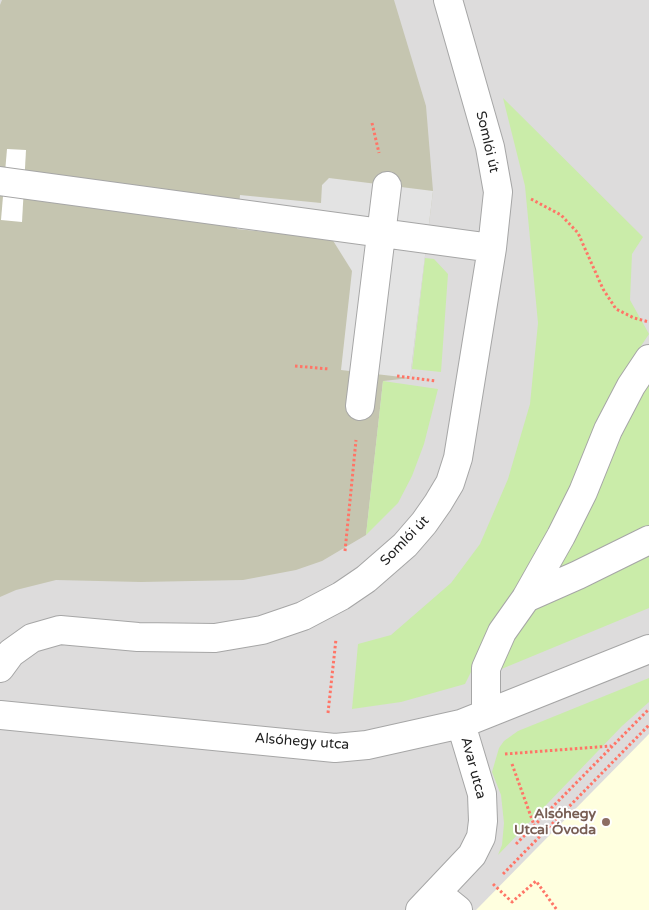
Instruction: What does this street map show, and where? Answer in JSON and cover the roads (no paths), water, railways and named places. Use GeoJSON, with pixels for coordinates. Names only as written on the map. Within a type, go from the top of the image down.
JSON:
{"type":"FeatureCollection","features":[{"type":"Feature","properties":{"kind":"street","name":"Somlói út"},"geometry":{"type":"LineString","coordinates":[[0,668],[11,653],[32,638],[60,630],[138,638],[206,638],[262,630],[303,616],[341,596],[366,579],[404,545],[424,523],[450,483],[458,458],[492,248],[498,192],[488,139],[448,0]]}},
{"type":"Feature","properties":{"kind":"street"},"geometry":{"type":"LineString","coordinates":[[0,182],[492,248]]}},
{"type":"Feature","properties":{"kind":"street"},"geometry":{"type":"LineString","coordinates":[[360,406],[388,186]]}},
{"type":"Feature","properties":{"kind":"street"},"geometry":{"type":"LineString","coordinates":[[486,713],[486,668],[502,632],[526,598],[583,492],[608,430],[631,386],[649,359]]}},
{"type":"Feature","properties":{"kind":"street"},"geometry":{"type":"LineString","coordinates":[[526,598],[649,540]]}},
{"type":"Feature","properties":{"kind":"street","name":"Alsóhegy utca"},"geometry":{"type":"LineString","coordinates":[[0,715],[335,748],[391,741],[461,724],[649,649]]}},
{"type":"Feature","properties":{"kind":"street","name":"Avar utca"},"geometry":{"type":"LineString","coordinates":[[429,901],[472,855],[481,837],[484,821],[482,794],[461,724]]}},
{"type":"Feature","properties":{"kind":"street"},"geometry":{"type":"LineString","coordinates":[[429,901],[458,910]]}},
{"type":"Feature","properties":{"kind":"place","name":"Alsóhegy Utcai Óvoda"},"geometry":{"type":"Point","coordinates":[606,822]}}]}
